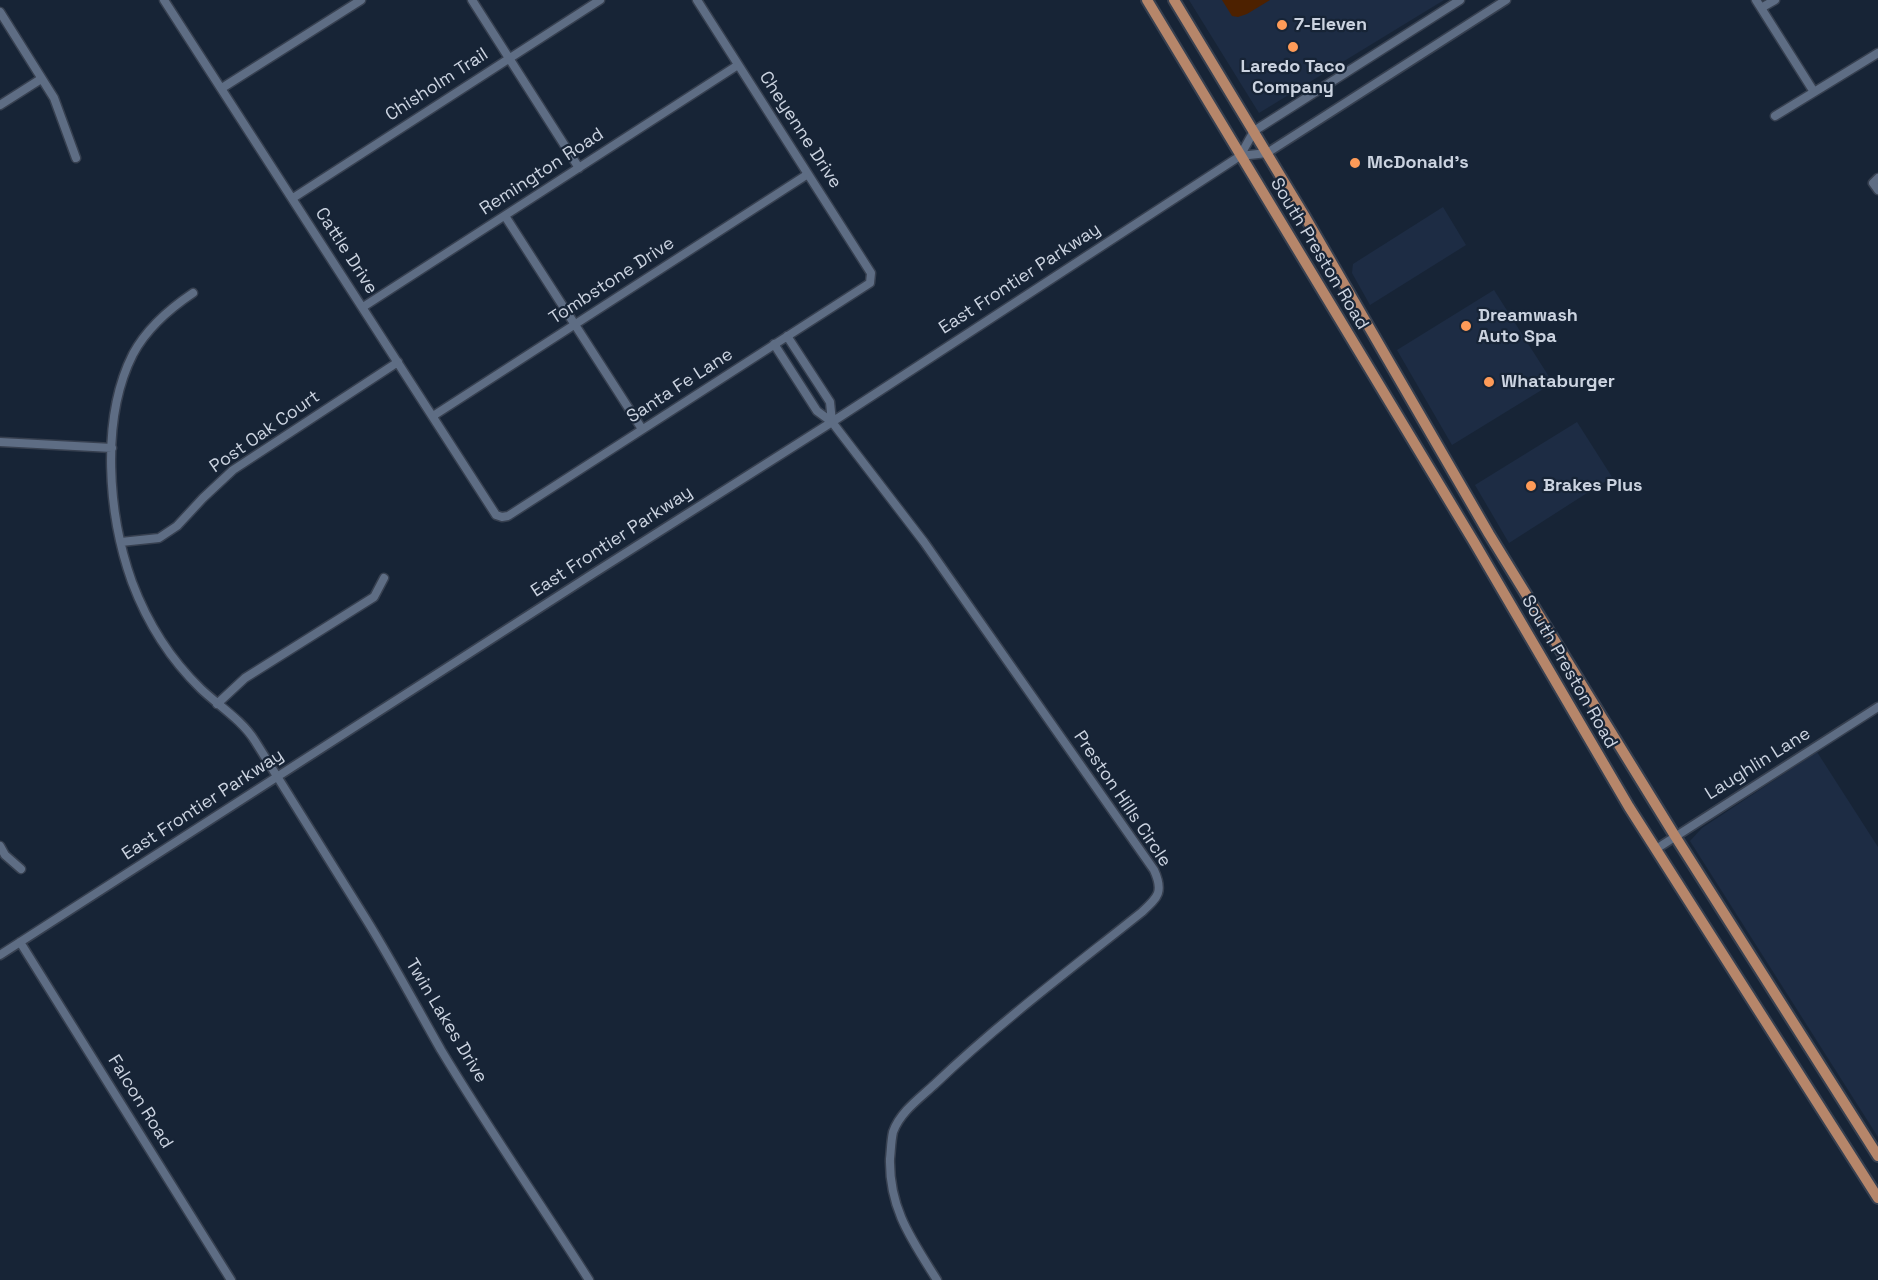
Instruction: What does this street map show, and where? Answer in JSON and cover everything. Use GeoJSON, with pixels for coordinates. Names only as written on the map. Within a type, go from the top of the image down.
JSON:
{"type":"FeatureCollection","features":[{"type":"Feature","properties":{"kind":"main road","name":"South Preston Road"},"geometry":{"type":"LineString","coordinates":[[1147,0],[1474,542],[1590,742],[1878,1198]]}},
{"type":"Feature","properties":{"kind":"main road","name":"South Preston Road"},"geometry":{"type":"LineString","coordinates":[[1174,0],[1254,131],[1485,525],[1675,836],[1878,1156]]}},
{"type":"Feature","properties":{"kind":"street","name":"Cattle Drive"},"geometry":{"type":"LineString","coordinates":[[164,0],[496,515],[502,517]]}},
{"type":"Feature","properties":{"kind":"street"},"geometry":{"type":"LineString","coordinates":[[222,88],[361,0]]}},
{"type":"Feature","properties":{"kind":"street"},"geometry":{"type":"LineString","coordinates":[[472,0],[579,168]]}},
{"type":"Feature","properties":{"kind":"street","name":"Chisholm Trail"},"geometry":{"type":"LineString","coordinates":[[293,198],[600,0]]}},
{"type":"Feature","properties":{"kind":"street","name":"Cheyenne Drive"},"geometry":{"type":"LineString","coordinates":[[697,0],[871,273],[872,278]]}},
{"type":"Feature","properties":{"kind":"street"},"geometry":{"type":"LineString","coordinates":[[1240,156],[1254,131],[1460,0]]}},
{"type":"Feature","properties":{"kind":"street"},"geometry":{"type":"LineString","coordinates":[[1240,156],[1267,153],[1506,0]]}},
{"type":"Feature","properties":{"kind":"street"},"geometry":{"type":"LineString","coordinates":[[1756,0],[1814,92]]}},
{"type":"Feature","properties":{"kind":"street"},"geometry":{"type":"LineString","coordinates":[[1761,8],[1775,0]]}},
{"type":"Feature","properties":{"kind":"street"},"geometry":{"type":"LineString","coordinates":[[0,12],[54,98],[76,158]]}},
{"type":"Feature","properties":{"kind":"street"},"geometry":{"type":"LineString","coordinates":[[1774,116],[1878,53]]}},
{"type":"Feature","properties":{"kind":"street","name":"Remington Road"},"geometry":{"type":"LineString","coordinates":[[363,307],[738,65]]}},
{"type":"Feature","properties":{"kind":"street"},"geometry":{"type":"LineString","coordinates":[[0,105],[41,79]]}},
{"type":"Feature","properties":{"kind":"street","name":"East Frontier Parkway"},"geometry":{"type":"LineString","coordinates":[[0,955],[832,422],[1240,156]]}},
{"type":"Feature","properties":{"kind":"street","name":"Tombstone Drive"},"geometry":{"type":"LineString","coordinates":[[433,416],[808,174]]}},
{"type":"Feature","properties":{"kind":"street"},"geometry":{"type":"LineString","coordinates":[[505,216],[642,429]]}},
{"type":"Feature","properties":{"kind":"street","name":"Santa Fe Lane"},"geometry":{"type":"LineString","coordinates":[[502,517],[508,516],[870,283],[872,278]]}},
{"type":"Feature","properties":{"kind":"street","name":"Twin Lakes Drive"},"geometry":{"type":"LineString","coordinates":[[193,293],[172,307],[153,325],[134,353],[122,381],[112,448],[113,495],[121,542],[132,580],[154,628],[181,667],[253,737],[367,920],[442,1051],[589,1280]]}},
{"type":"Feature","properties":{"kind":"street"},"geometry":{"type":"LineString","coordinates":[[787,336],[830,402],[832,422]]}},
{"type":"Feature","properties":{"kind":"street"},"geometry":{"type":"LineString","coordinates":[[774,344],[817,411],[832,422]]}},
{"type":"Feature","properties":{"kind":"street","name":"Post Oak Court"},"geometry":{"type":"LineString","coordinates":[[121,542],[159,538],[177,526],[202,498],[233,470],[398,362]]}},
{"type":"Feature","properties":{"kind":"street","name":"Preston Hills Circle"},"geometry":{"type":"LineString","coordinates":[[832,422],[924,542],[1141,852],[1159,882],[1160,891],[1142,912],[978,1045],[906,1112],[897,1124],[891,1147],[890,1173],[896,1202],[904,1227],[937,1280]]}},
{"type":"Feature","properties":{"kind":"street"},"geometry":{"type":"LineString","coordinates":[[0,442],[112,448]]}},
{"type":"Feature","properties":{"kind":"street"},"geometry":{"type":"LineString","coordinates":[[217,704],[245,678],[374,597],[384,578]]}},
{"type":"Feature","properties":{"kind":"street","name":"Laughlin Lane"},"geometry":{"type":"LineString","coordinates":[[1656,849],[1878,707]]}},
{"type":"Feature","properties":{"kind":"street"},"geometry":{"type":"LineString","coordinates":[[0,846],[12,862],[21,869]]}},
{"type":"Feature","properties":{"kind":"street","name":"Falcon Road"},"geometry":{"type":"LineString","coordinates":[[20,942],[231,1280]]}},
{"type":"Feature","properties":{"kind":"shaded area"},"geometry":{"type":"Polygon","coordinates":[[[1189,0],[1444,0],[1259,113],[1189,0]]]}},
{"type":"Feature","properties":{"kind":"shaded area"},"geometry":{"type":"Polygon","coordinates":[[[1222,0],[1270,0],[1238,17],[1232,16],[1222,0]]]}},
{"type":"Feature","properties":{"kind":"shaded area"},"geometry":{"type":"Polygon","coordinates":[[[1443,207],[1466,245],[1370,305],[1352,273],[1353,264],[1443,207]]]}},
{"type":"Feature","properties":{"kind":"shaded area"},"geometry":{"type":"Polygon","coordinates":[[[1494,290],[1553,383],[1452,445],[1397,350],[1494,290]]]}},
{"type":"Feature","properties":{"kind":"shaded area"},"geometry":{"type":"Polygon","coordinates":[[[1577,422],[1612,477],[1509,543],[1475,485],[1577,422]]]}},
{"type":"Feature","properties":{"kind":"shaded area"},"geometry":{"type":"Polygon","coordinates":[[[1817,752],[1878,847],[1878,1137],[1690,841],[1702,828],[1817,752]]]}},
{"type":"Feature","properties":{"kind":"place","name":"7-Eleven"},"geometry":{"type":"Point","coordinates":[1282,25]}},
{"type":"Feature","properties":{"kind":"place","name":"Laredo Taco Company"},"geometry":{"type":"Point","coordinates":[1293,47]}},
{"type":"Feature","properties":{"kind":"place","name":"McDonald's"},"geometry":{"type":"Point","coordinates":[1355,163]}},
{"type":"Feature","properties":{"kind":"place","name":"Dreamwash Auto Spa"},"geometry":{"type":"Point","coordinates":[1466,326]}},
{"type":"Feature","properties":{"kind":"place","name":"Whataburger"},"geometry":{"type":"Point","coordinates":[1489,382]}},
{"type":"Feature","properties":{"kind":"place","name":"Brakes Plus"},"geometry":{"type":"Point","coordinates":[1531,486]}}]}
